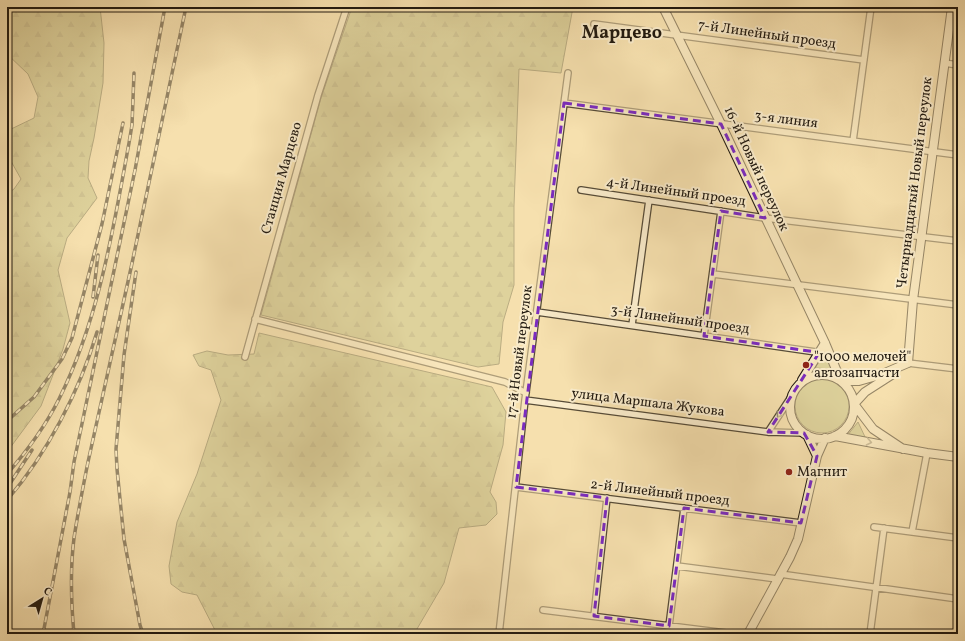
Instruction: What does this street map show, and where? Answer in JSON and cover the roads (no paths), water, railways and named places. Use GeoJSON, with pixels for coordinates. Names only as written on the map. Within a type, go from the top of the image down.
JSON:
{"type":"FeatureCollection","features":[{"type":"Feature","properties":{"kind":"street","name":"Станция Марцево"},"geometry":{"type":"LineString","coordinates":[[245,357],[318,95],[347,7]]}},
{"type":"Feature","properties":{"kind":"street","name":"16-й Новый переулок"},"geometry":{"type":"LineString","coordinates":[[663,7],[721,124],[825,343],[841,381]]}},
{"type":"Feature","properties":{"kind":"street"},"geometry":{"type":"LineString","coordinates":[[853,141],[871,7]]}},
{"type":"Feature","properties":{"kind":"street","name":"Четырнадцатый Новый переулок"},"geometry":{"type":"LineString","coordinates":[[908,363],[913,300],[952,7]]}},
{"type":"Feature","properties":{"kind":"street","name":"7-й Линейный проезд"},"geometry":{"type":"LineString","coordinates":[[594,24],[864,60]]}},
{"type":"Feature","properties":{"kind":"street"},"geometry":{"type":"LineString","coordinates":[[944,63],[958,65]]}},
{"type":"Feature","properties":{"kind":"street","name":"17-й Новый переулок"},"geometry":{"type":"LineString","coordinates":[[499,634],[526,393],[568,73]]}},
{"type":"Feature","properties":{"kind":"street","name":"3-я линия"},"geometry":{"type":"LineString","coordinates":[[564,103],[958,155]]}},
{"type":"Feature","properties":{"kind":"street","name":"4-й Линейный проезд"},"geometry":{"type":"LineString","coordinates":[[581,190],[765,218],[958,241]]}},
{"type":"Feature","properties":{"kind":"street"},"geometry":{"type":"LineString","coordinates":[[632,325],[649,200]]}},
{"type":"Feature","properties":{"kind":"street"},"geometry":{"type":"LineString","coordinates":[[704,336],[721,211]]}},
{"type":"Feature","properties":{"kind":"street"},"geometry":{"type":"LineString","coordinates":[[713,274],[958,305]]}},
{"type":"Feature","properties":{"kind":"street","name":"3-й Линейный проезд"},"geometry":{"type":"LineString","coordinates":[[537,312],[816,352],[817,356]]}},
{"type":"Feature","properties":{"kind":"street"},"geometry":{"type":"LineString","coordinates":[[255,319],[505,382],[526,393]]}},
{"type":"Feature","properties":{"kind":"street"},"geometry":{"type":"LineString","coordinates":[[768,432],[825,343]]}},
{"type":"Feature","properties":{"kind":"street"},"geometry":{"type":"LineString","coordinates":[[841,381],[859,381],[880,375],[908,363],[958,369]]}},
{"type":"Feature","properties":{"kind":"street"},"geometry":{"type":"LineString","coordinates":[[805,434],[816,438],[825,438],[835,436],[843,431],[853,415],[854,404],[865,392],[908,363]]}},
{"type":"Feature","properties":{"kind":"street"},"geometry":{"type":"LineString","coordinates":[[801,382],[810,377],[821,375],[831,376],[841,381],[848,388],[854,404],[873,429],[903,449]]}},
{"type":"Feature","properties":{"kind":"street"},"geometry":{"type":"LineString","coordinates":[[791,397],[791,415],[795,423],[805,434],[817,456]]}},
{"type":"Feature","properties":{"kind":"street","name":"улица Маршала Жукова"},"geometry":{"type":"LineString","coordinates":[[526,400],[768,432],[805,434]]}},
{"type":"Feature","properties":{"kind":"street"},"geometry":{"type":"LineString","coordinates":[[835,436],[903,449],[958,457]]}},
{"type":"Feature","properties":{"kind":"street"},"geometry":{"type":"LineString","coordinates":[[748,634],[798,539],[817,456],[825,438]]}},
{"type":"Feature","properties":{"kind":"street"},"geometry":{"type":"LineString","coordinates":[[912,532],[927,453]]}},
{"type":"Feature","properties":{"kind":"street","name":"2-й Линейный проезд"},"geometry":{"type":"LineString","coordinates":[[516,487],[801,523]]}},
{"type":"Feature","properties":{"kind":"street"},"geometry":{"type":"LineString","coordinates":[[594,616],[607,498]]}},
{"type":"Feature","properties":{"kind":"street"},"geometry":{"type":"LineString","coordinates":[[669,626],[684,508]]}},
{"type":"Feature","properties":{"kind":"street"},"geometry":{"type":"LineString","coordinates":[[874,527],[958,538]]}},
{"type":"Feature","properties":{"kind":"street"},"geometry":{"type":"LineString","coordinates":[[870,634],[884,528]]}},
{"type":"Feature","properties":{"kind":"street"},"geometry":{"type":"LineString","coordinates":[[677,566],[779,576],[958,599]]}},
{"type":"Feature","properties":{"kind":"street"},"geometry":{"type":"LineString","coordinates":[[543,610],[734,634]]}},
{"type":"Feature","properties":{"kind":"railway"},"geometry":{"type":"LineString","coordinates":[[43,634],[70,492],[74,462],[135,170],[165,7]]}},
{"type":"Feature","properties":{"kind":"railway"},"geometry":{"type":"LineString","coordinates":[[74,634],[71,574],[74,538],[79,509],[186,7]]}},
{"type":"Feature","properties":{"kind":"railway"},"geometry":{"type":"LineString","coordinates":[[7,474],[22,457],[54,409],[73,369],[95,306],[117,208],[132,125],[134,73]]}},
{"type":"Feature","properties":{"kind":"railway"},"geometry":{"type":"LineString","coordinates":[[7,421],[34,397],[62,359],[72,338],[102,224],[123,123]]}},
{"type":"Feature","properties":{"kind":"railway"},"geometry":{"type":"LineString","coordinates":[[93,297],[98,255]]}},
{"type":"Feature","properties":{"kind":"railway"},"geometry":{"type":"LineString","coordinates":[[136,272],[124,355],[116,449],[124,539],[143,634]]}},
{"type":"Feature","properties":{"kind":"railway"},"geometry":{"type":"LineString","coordinates":[[7,500],[36,462],[61,420],[72,399],[97,332]]}},
{"type":"Feature","properties":{"kind":"railway"},"geometry":{"type":"LineString","coordinates":[[7,488],[32,450]]}},
{"type":"Feature","properties":{"kind":"place","name":"\"1000 мелочей\" автозапчасти"},"geometry":{"type":"Point","coordinates":[806,365]}},
{"type":"Feature","properties":{"kind":"place","name":"Магнит"},"geometry":{"type":"Point","coordinates":[789,472]}},
{"type":"Feature","properties":{"kind":"district","name":"Марцево"},"geometry":{"type":"Point","coordinates":[622,33]}}]}
